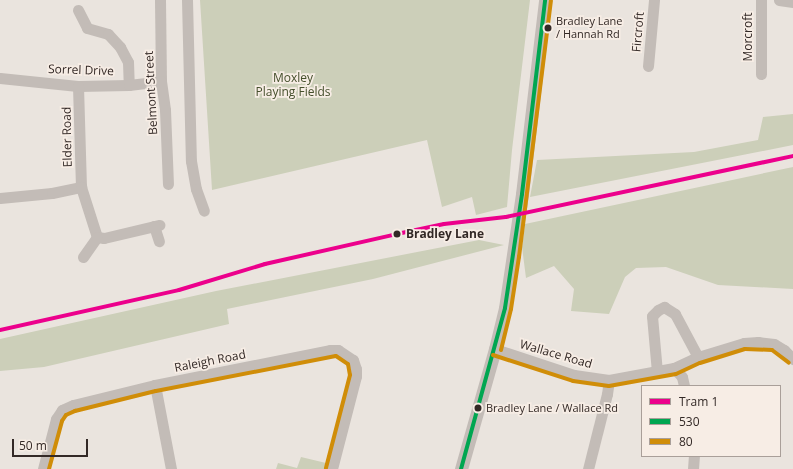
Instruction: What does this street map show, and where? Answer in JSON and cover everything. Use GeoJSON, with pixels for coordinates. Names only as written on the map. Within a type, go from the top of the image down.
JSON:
{"type":"FeatureCollection","features":[{"type":"Feature","properties":{"kind":"street","name":"Belmont Street"},"geometry":{"type":"LineString","coordinates":[[160,0],[161,81],[165,110],[168,184]]}},
{"type":"Feature","properties":{"kind":"street"},"geometry":{"type":"LineString","coordinates":[[187,0],[191,161],[196,189],[204,211]]}},
{"type":"Feature","properties":{"kind":"street"},"geometry":{"type":"LineString","coordinates":[[461,469],[505,308],[522,194],[545,0]]}},
{"type":"Feature","properties":{"kind":"street","name":"Fircroft"},"geometry":{"type":"LineString","coordinates":[[648,66],[654,0]]}},
{"type":"Feature","properties":{"kind":"street","name":"Morcroft"},"geometry":{"type":"LineString","coordinates":[[761,0],[761,74]]}},
{"type":"Feature","properties":{"kind":"street"},"geometry":{"type":"LineString","coordinates":[[779,0],[793,2]]}},
{"type":"Feature","properties":{"kind":"street"},"geometry":{"type":"LineString","coordinates":[[78,10],[87,28],[108,34],[120,47],[128,62],[129,85]]}},
{"type":"Feature","properties":{"kind":"street","name":"Sorrel Drive"},"geometry":{"type":"LineString","coordinates":[[0,78],[78,86],[129,85],[161,81]]}},
{"type":"Feature","properties":{"kind":"street","name":"Elder Road"},"geometry":{"type":"LineString","coordinates":[[78,86],[81,187],[97,237]]}},
{"type":"Feature","properties":{"kind":"street"},"geometry":{"type":"LineString","coordinates":[[0,198],[52,193],[81,187]]}},
{"type":"Feature","properties":{"kind":"street"},"geometry":{"type":"LineString","coordinates":[[83,257],[97,237],[104,238],[157,226],[159,240]]}},
{"type":"Feature","properties":{"kind":"street"},"geometry":{"type":"LineString","coordinates":[[657,372],[652,316],[664,307],[675,314],[698,357]]}},
{"type":"Feature","properties":{"kind":"street","name":"Wallace Road"},"geometry":{"type":"LineString","coordinates":[[495,349],[574,375],[609,380],[674,368],[698,357],[744,343],[758,342],[774,344],[784,350],[793,359]]}},
{"type":"Feature","properties":{"kind":"street","name":"Raleigh Road"},"geometry":{"type":"LineString","coordinates":[[43,469],[56,419],[62,410],[73,405],[155,385],[330,350],[338,350],[353,360],[356,369],[356,376],[332,469]]}},
{"type":"Feature","properties":{"kind":"street"},"geometry":{"type":"LineString","coordinates":[[674,368],[682,377],[684,385]]}},
{"type":"Feature","properties":{"kind":"street"},"geometry":{"type":"LineString","coordinates":[[588,469],[607,394],[609,380]]}},
{"type":"Feature","properties":{"kind":"street"},"geometry":{"type":"LineString","coordinates":[[155,385],[171,469]]}},
{"type":"Feature","properties":{"kind":"street"},"geometry":{"type":"LineString","coordinates":[[694,457],[694,469]]}},
{"type":"Feature","properties":{"kind":"green space","name":"Moxley Playing Fields"},"geometry":{"type":"Polygon","coordinates":[[[200,0],[530,0],[512,150],[507,207],[476,215],[472,197],[442,207],[427,140],[212,190],[200,0]]]}},
{"type":"Feature","properties":{"kind":"green space"},"geometry":{"type":"Polygon","coordinates":[[[793,114],[793,145],[530,197],[537,160],[694,152],[758,140],[763,117],[793,114]]]}},
{"type":"Feature","properties":{"kind":"green space"},"geometry":{"type":"Polygon","coordinates":[[[793,167],[793,289],[718,285],[666,267],[636,268],[625,277],[609,314],[571,311],[574,289],[554,266],[526,278],[522,247],[525,224],[793,167]]]}},
{"type":"Feature","properties":{"kind":"green space"},"geometry":{"type":"Polygon","coordinates":[[[479,240],[504,245],[373,279],[227,309],[229,324],[44,367],[0,371],[0,339],[216,291],[479,240]]]}},
{"type":"Feature","properties":{"kind":"green space"},"geometry":{"type":"Polygon","coordinates":[[[301,457],[326,463],[324,469],[276,469],[278,463],[297,468],[301,457]]]}},
{"type":"Feature","properties":{"kind":"tram line","name":"1"},"geometry":{"type":"LineString","coordinates":[[0,330],[179,290],[265,264],[397,234],[444,224],[506,217],[793,156]]}},
{"type":"Feature","properties":{"kind":"transit line","name":"530"},"geometry":{"type":"LineString","coordinates":[[461,469],[505,308],[522,194],[545,0]]}},
{"type":"Feature","properties":{"kind":"transit line","name":"80"},"geometry":{"type":"LineString","coordinates":[[501,350],[511,309],[519,257],[551,1]]}},
{"type":"Feature","properties":{"kind":"transit line","name":"80"},"geometry":{"type":"LineString","coordinates":[[493,355],[573,381],[609,386],[676,374],[700,363],[745,349],[772,350],[789,363]]}},
{"type":"Feature","properties":{"kind":"transit line","name":"80"},"geometry":{"type":"LineString","coordinates":[[49,469],[62,421],[66,415],[75,411],[156,391],[336,356],[348,364],[350,375],[326,468]]}},
{"type":"Feature","properties":{"kind":"place","name":"Bradley Lane / Hannah Rd"},"geometry":{"type":"Point","coordinates":[548,28]}},
{"type":"Feature","properties":{"kind":"place","name":"Bradley Lane"},"geometry":{"type":"Point","coordinates":[397,234]}},
{"type":"Feature","properties":{"kind":"place","name":"Bradley Lane / Wallace Rd"},"geometry":{"type":"Point","coordinates":[478,408]}}]}
